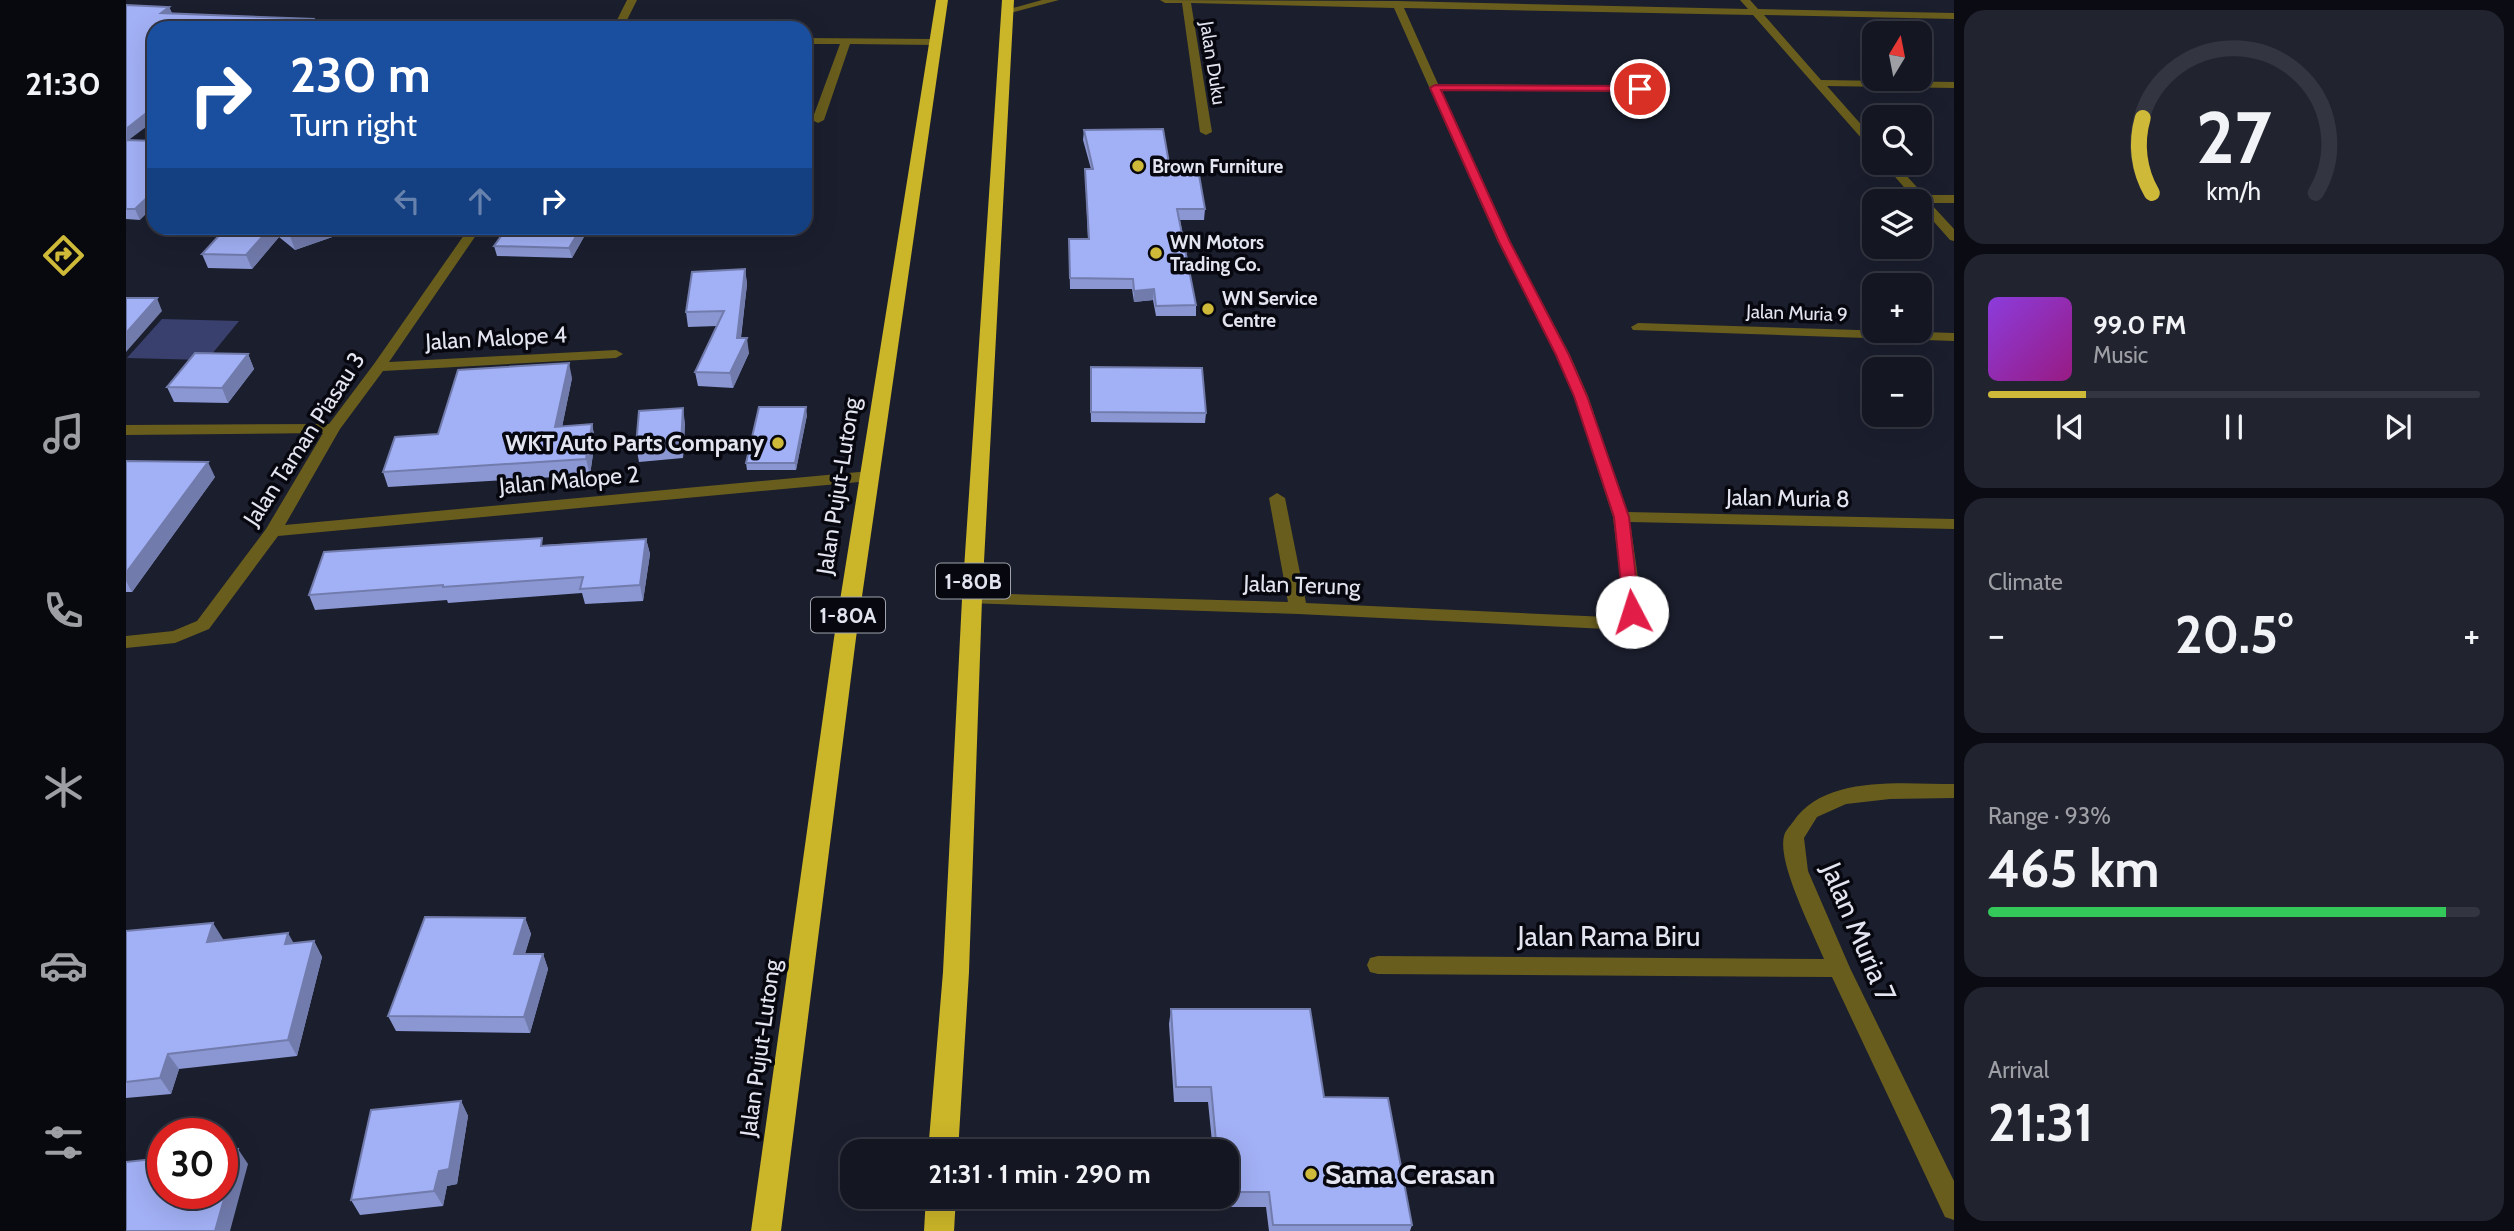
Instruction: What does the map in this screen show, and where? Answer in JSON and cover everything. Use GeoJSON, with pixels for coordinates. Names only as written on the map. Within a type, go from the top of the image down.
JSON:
{"type":"FeatureCollection","features":[{"type":"Feature","properties":{"kind":"highway","name":"Jalan Pujut-Lutong"},"geometry":{"type":"LineString","coordinates":[[766,1231],[843,651],[942,0]]}},
{"type":"Feature","properties":{"kind":"highway","name":"1-80B"},"geometry":{"type":"LineString","coordinates":[[944,1139],[956,972],[972,599],[1007,6]]}},
{"type":"Feature","properties":{"kind":"highway"},"geometry":{"type":"LineString","coordinates":[[939,1231],[940,1209]]}},
{"type":"Feature","properties":{"kind":"street"},"geometry":{"type":"LineString","coordinates":[[622,21],[632,0]]}},
{"type":"Feature","properties":{"kind":"street"},"geometry":{"type":"LineString","coordinates":[[1007,6],[1054,0]]}},
{"type":"Feature","properties":{"kind":"street"},"geometry":{"type":"LineString","coordinates":[[1165,0],[1464,3],[1755,13],[1954,16]]}},
{"type":"Feature","properties":{"kind":"street"},"geometry":{"type":"LineString","coordinates":[[1745,0],[1862,132]]}},
{"type":"Feature","properties":{"kind":"street","name":"Jalan Duku"},"geometry":{"type":"LineString","coordinates":[[1186,1],[1206,132]]}},
{"type":"Feature","properties":{"kind":"street"},"geometry":{"type":"LineString","coordinates":[[1397,4],[1504,242],[1563,355],[1581,396],[1621,517]]}},
{"type":"Feature","properties":{"kind":"street"},"geometry":{"type":"LineString","coordinates":[[812,41],[935,41]]}},
{"type":"Feature","properties":{"kind":"street"},"geometry":{"type":"LineString","coordinates":[[818,120],[845,42]]}},
{"type":"Feature","properties":{"kind":"street"},"geometry":{"type":"LineString","coordinates":[[1818,83],[1954,85]]}},
{"type":"Feature","properties":{"kind":"street"},"geometry":{"type":"LineString","coordinates":[[1435,88],[1665,89]]}},
{"type":"Feature","properties":{"kind":"street"},"geometry":{"type":"LineString","coordinates":[[1900,175],[1913,189]]}},
{"type":"Feature","properties":{"kind":"street"},"geometry":{"type":"LineString","coordinates":[[1932,199],[1954,199]]}},
{"type":"Feature","properties":{"kind":"street"},"geometry":{"type":"LineString","coordinates":[[1932,211],[1954,237]]}},
{"type":"Feature","properties":{"kind":"street","name":"Jalan Taman Piasau 3"},"geometry":{"type":"LineString","coordinates":[[126,642],[170,641],[188,635],[203,625],[273,531],[333,428],[379,367],[470,235]]}},
{"type":"Feature","properties":{"kind":"street","name":"Jalan Muria 9"},"geometry":{"type":"LineString","coordinates":[[1638,327],[1954,337]]}},
{"type":"Feature","properties":{"kind":"street","name":"Jalan Malope 4"},"geometry":{"type":"LineString","coordinates":[[379,367],[616,354]]}},
{"type":"Feature","properties":{"kind":"street"},"geometry":{"type":"LineString","coordinates":[[126,430],[333,428]]}},
{"type":"Feature","properties":{"kind":"street","name":"Jalan Malope 2"},"geometry":{"type":"LineString","coordinates":[[273,531],[870,476]]}},
{"type":"Feature","properties":{"kind":"street"},"geometry":{"type":"LineString","coordinates":[[1277,498],[1298,608]]}},
{"type":"Feature","properties":{"kind":"street","name":"Jalan Terung"},"geometry":{"type":"LineString","coordinates":[[972,599],[1298,608],[1607,623],[1629,618],[1633,606],[1621,517]]}},
{"type":"Feature","properties":{"kind":"street","name":"Jalan Muria 8"},"geometry":{"type":"LineString","coordinates":[[1621,517],[1954,524]]}},
{"type":"Feature","properties":{"kind":"street","name":"Jalan Muria 7"},"geometry":{"type":"LineString","coordinates":[[1954,791],[1890,792],[1843,797],[1810,812],[1794,837],[1798,871],[1839,968],[1954,1208]]}},
{"type":"Feature","properties":{"kind":"street","name":"Jalan Rama Biru"},"geometry":{"type":"LineString","coordinates":[[1378,965],[1839,968]]}},
{"type":"Feature","properties":{"kind":"shaded area"},"geometry":{"type":"Polygon","coordinates":[[[162,319],[239,321],[207,360],[127,358],[162,319]]]}},
{"type":"Feature","properties":{"kind":"building"},"geometry":{"type":"Polygon","coordinates":[[[126,5],[169,7],[161,13],[313,19],[147,21],[147,112],[126,129],[126,5]]]}},
{"type":"Feature","properties":{"kind":"building"},"geometry":{"type":"Polygon","coordinates":[[[1163,129],[1170,169],[1198,169],[1205,209],[1177,209],[1196,305],[1156,306],[1154,289],[1134,291],[1133,279],[1070,278],[1069,239],[1089,239],[1085,169],[1093,169],[1084,130],[1163,129]]]}},
{"type":"Feature","properties":{"kind":"building"},"geometry":{"type":"Polygon","coordinates":[[[126,140],[147,141],[147,198],[135,209],[126,209],[126,140]]]}},
{"type":"Feature","properties":{"kind":"building"},"geometry":{"type":"Polygon","coordinates":[[[220,235],[264,235],[246,255],[202,254],[220,235]]]}},
{"type":"Feature","properties":{"kind":"building"},"geometry":{"type":"Polygon","coordinates":[[[502,235],[577,235],[569,248],[494,246],[502,235]]]}},
{"type":"Feature","properties":{"kind":"building"},"geometry":{"type":"Polygon","coordinates":[[[745,269],[737,338],[747,338],[730,373],[695,372],[724,311],[686,312],[692,272],[745,269]]]}},
{"type":"Feature","properties":{"kind":"building"},"geometry":{"type":"Polygon","coordinates":[[[126,298],[157,298],[126,333],[126,298]]]}},
{"type":"Feature","properties":{"kind":"building"},"geometry":{"type":"Polygon","coordinates":[[[195,353],[248,354],[222,388],[167,387],[195,353]]]}},
{"type":"Feature","properties":{"kind":"building"},"geometry":{"type":"Polygon","coordinates":[[[569,363],[555,427],[592,424],[586,459],[383,472],[395,437],[438,434],[458,370],[569,363]]]}},
{"type":"Feature","properties":{"kind":"building"},"geometry":{"type":"Polygon","coordinates":[[[1091,367],[1202,368],[1206,413],[1091,412],[1091,367]]]}},
{"type":"Feature","properties":{"kind":"building","name":"WKT Auto Parts Company"},"geometry":{"type":"Polygon","coordinates":[[[759,407],[806,407],[795,463],[746,463],[759,407]]]}},
{"type":"Feature","properties":{"kind":"building"},"geometry":{"type":"Polygon","coordinates":[[[683,408],[681,443],[636,446],[639,411],[683,408]]]}},
{"type":"Feature","properties":{"kind":"building"},"geometry":{"type":"Polygon","coordinates":[[[126,461],[208,462],[126,573],[126,461]]]}},
{"type":"Feature","properties":{"kind":"building"},"geometry":{"type":"Polygon","coordinates":[[[542,538],[541,546],[646,539],[640,585],[580,589],[583,577],[309,595],[324,552],[542,538]]]}},
{"type":"Feature","properties":{"kind":"building"},"geometry":{"type":"Polygon","coordinates":[[[425,917],[525,918],[514,954],[543,954],[524,1017],[388,1016],[425,917]]]}},
{"type":"Feature","properties":{"kind":"building"},"geometry":{"type":"Polygon","coordinates":[[[213,923],[207,942],[288,933],[285,944],[314,941],[288,1040],[168,1054],[160,1078],[126,1082],[126,931],[213,923]]]}},
{"type":"Feature","properties":{"kind":"building"},"geometry":{"type":"Polygon","coordinates":[[[1171,1009],[1310,1009],[1324,1097],[1388,1098],[1412,1225],[1273,1225],[1269,1192],[1239,1192],[1239,1139],[1216,1139],[1211,1087],[1176,1087],[1171,1009]]]}},
{"type":"Feature","properties":{"kind":"building"},"geometry":{"type":"Polygon","coordinates":[[[461,1101],[449,1169],[439,1171],[434,1191],[351,1200],[371,1110],[461,1101]]]}},
{"type":"Feature","properties":{"kind":"building"},"geometry":{"type":"Polygon","coordinates":[[[147,1160],[147,1209],[221,1209],[215,1231],[126,1231],[126,1162],[147,1160]]]}},
{"type":"Feature","properties":{"kind":"place","name":"Brown Furniture"},"geometry":{"type":"Point","coordinates":[1138,166]}},
{"type":"Feature","properties":{"kind":"place","name":"WN Motors Trading Co."},"geometry":{"type":"Point","coordinates":[1156,253]}},
{"type":"Feature","properties":{"kind":"place","name":"WN Service Centre"},"geometry":{"type":"Point","coordinates":[1208,309]}},
{"type":"Feature","properties":{"kind":"place","name":"WKT Auto Parts Company"},"geometry":{"type":"Point","coordinates":[778,443]}},
{"type":"Feature","properties":{"kind":"place","name":"Sama Cerasan"},"geometry":{"type":"Point","coordinates":[1311,1174]}},
{"type":"Feature","properties":{"kind":"route"},"geometry":{"type":"LineString","coordinates":[[1632,612],[1621,517],[1581,396],[1563,355],[1504,242],[1435,88],[1640,89]]}}]}
